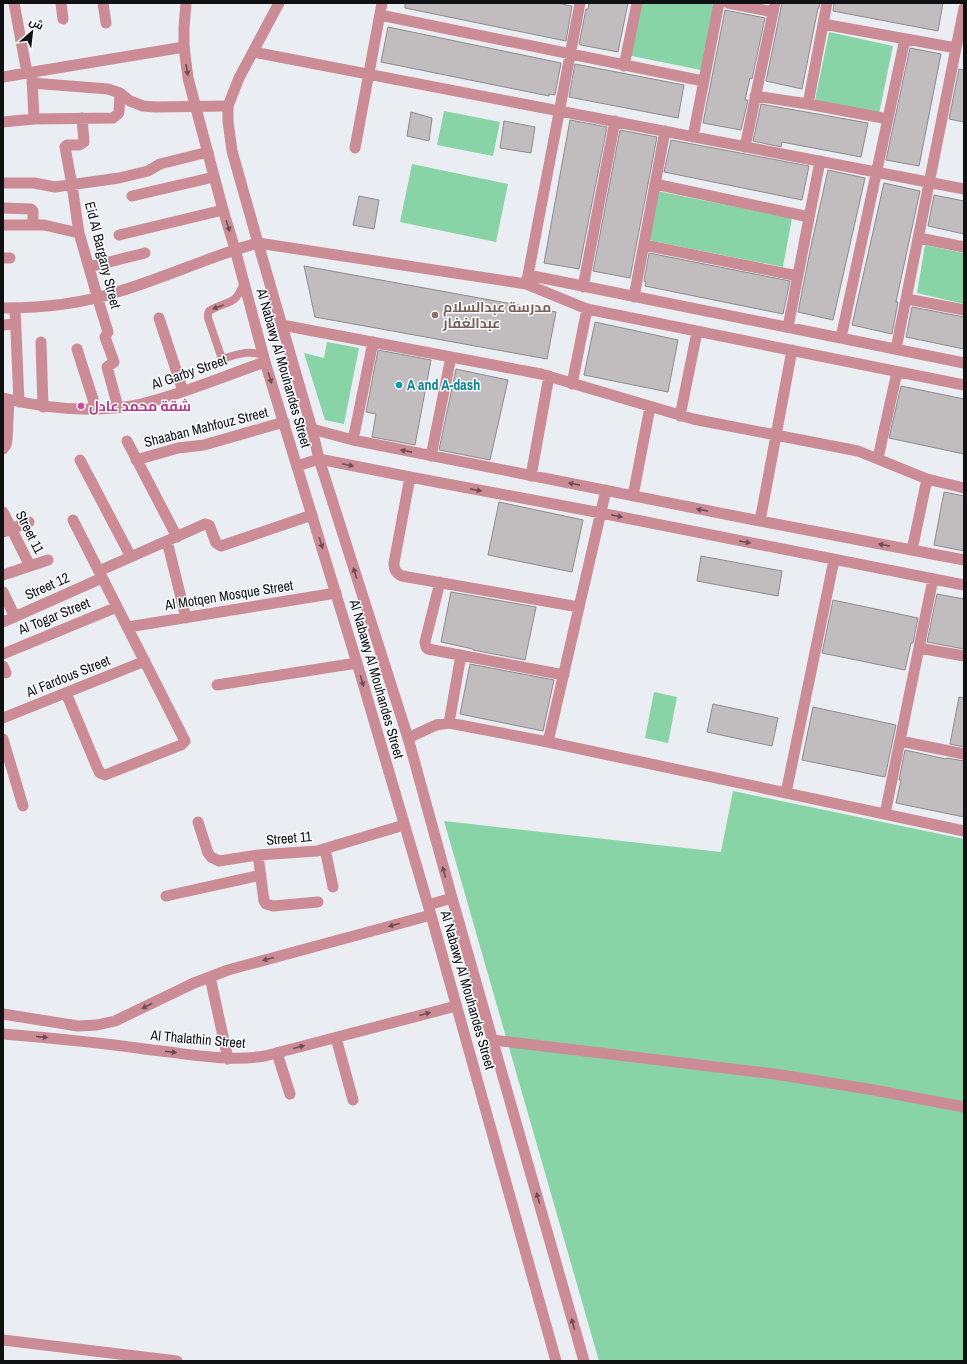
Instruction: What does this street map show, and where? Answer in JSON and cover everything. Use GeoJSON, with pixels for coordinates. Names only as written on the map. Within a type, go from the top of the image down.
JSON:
{"type":"FeatureCollection","features":[{"type":"Feature","properties":{"kind":"street"},"geometry":{"type":"LineString","coordinates":[[14,3],[30,76],[34,119]]}},
{"type":"Feature","properties":{"kind":"street"},"geometry":{"type":"LineString","coordinates":[[61,3],[62,19]]}},
{"type":"Feature","properties":{"kind":"street"},"geometry":{"type":"LineString","coordinates":[[103,3],[106,23]]}},
{"type":"Feature","properties":{"kind":"street","name":"Al Nabawy Al Mouhandes Street"},"geometry":{"type":"LineString","coordinates":[[186,3],[184,47],[188,78],[197,107],[214,177],[264,358],[336,593],[430,910],[556,1361]]}},
{"type":"Feature","properties":{"kind":"street"},"geometry":{"type":"LineString","coordinates":[[30,76],[102,88],[120,93],[130,101],[143,106],[228,106],[239,78],[279,3]]}},
{"type":"Feature","properties":{"kind":"street"},"geometry":{"type":"LineString","coordinates":[[355,148],[382,3]]}},
{"type":"Feature","properties":{"kind":"street"},"geometry":{"type":"LineString","coordinates":[[527,280],[580,3]]}},
{"type":"Feature","properties":{"kind":"street"},"geometry":{"type":"LineString","coordinates":[[624,66],[637,3]]}},
{"type":"Feature","properties":{"kind":"street"},"geometry":{"type":"LineString","coordinates":[[693,137],[702,81],[719,3]]}},
{"type":"Feature","properties":{"kind":"street"},"geometry":{"type":"LineString","coordinates":[[728,3],[774,7],[745,147]]}},
{"type":"Feature","properties":{"kind":"street"},"geometry":{"type":"LineString","coordinates":[[808,104],[828,3]]}},
{"type":"Feature","properties":{"kind":"street"},"geometry":{"type":"LineString","coordinates":[[896,349],[964,8]]}},
{"type":"Feature","properties":{"kind":"street"},"geometry":{"type":"LineString","coordinates":[[380,15],[702,81]]}},
{"type":"Feature","properties":{"kind":"street"},"geometry":{"type":"LineString","coordinates":[[823,24],[956,48]]}},
{"type":"Feature","properties":{"kind":"street"},"geometry":{"type":"LineString","coordinates":[[842,338],[905,39]]}},
{"type":"Feature","properties":{"kind":"street"},"geometry":{"type":"LineString","coordinates":[[3,77],[30,76],[184,47]]}},
{"type":"Feature","properties":{"kind":"street"},"geometry":{"type":"LineString","coordinates":[[253,52],[964,189]]}},
{"type":"Feature","properties":{"kind":"street"},"geometry":{"type":"LineString","coordinates":[[3,122],[34,119],[113,118],[119,112],[120,93]]}},
{"type":"Feature","properties":{"kind":"street"},"geometry":{"type":"LineString","coordinates":[[756,96],[888,119]]}},
{"type":"Feature","properties":{"kind":"street","name":"Al Nabawy Al Mouhandes Street"},"geometry":{"type":"LineString","coordinates":[[228,106],[232,151],[258,243],[320,459],[408,738],[584,1361]]}},
{"type":"Feature","properties":{"kind":"street","name":"Eid Al Bargany Street"},"geometry":{"type":"LineString","coordinates":[[82,118],[84,142],[79,145],[67,145],[65,147],[79,233],[108,332],[105,337],[114,362],[107,367],[118,407]]}},
{"type":"Feature","properties":{"kind":"street"},"geometry":{"type":"LineString","coordinates":[[583,287],[615,121]]}},
{"type":"Feature","properties":{"kind":"street"},"geometry":{"type":"LineString","coordinates":[[634,297],[664,131]]}},
{"type":"Feature","properties":{"kind":"street"},"geometry":{"type":"LineString","coordinates":[[3,183],[38,184],[50,187],[119,178],[144,172],[160,164],[208,152]]}},
{"type":"Feature","properties":{"kind":"street"},"geometry":{"type":"LineString","coordinates":[[788,327],[820,161]]}},
{"type":"Feature","properties":{"kind":"street"},"geometry":{"type":"LineString","coordinates":[[132,196],[214,177]]}},
{"type":"Feature","properties":{"kind":"street"},"geometry":{"type":"LineString","coordinates":[[655,184],[809,217]]}},
{"type":"Feature","properties":{"kind":"street"},"geometry":{"type":"LineString","coordinates":[[3,208],[31,209],[33,214],[33,224]]}},
{"type":"Feature","properties":{"kind":"street"},"geometry":{"type":"LineString","coordinates":[[119,235],[223,210]]}},
{"type":"Feature","properties":{"kind":"street"},"geometry":{"type":"LineString","coordinates":[[3,224],[44,225],[79,233]]}},
{"type":"Feature","properties":{"kind":"street"},"geometry":{"type":"LineString","coordinates":[[919,238],[964,247]]}},
{"type":"Feature","properties":{"kind":"street"},"geometry":{"type":"LineString","coordinates":[[3,308],[55,304],[98,297],[133,287],[235,249],[258,243],[583,287],[964,363]]}},
{"type":"Feature","properties":{"kind":"street"},"geometry":{"type":"LineString","coordinates":[[644,245],[798,276]]}},
{"type":"Feature","properties":{"kind":"street"},"geometry":{"type":"LineString","coordinates":[[89,267],[145,253]]}},
{"type":"Feature","properties":{"kind":"street"},"geometry":{"type":"LineString","coordinates":[[527,280],[587,309],[964,385]]}},
{"type":"Feature","properties":{"kind":"street"},"geometry":{"type":"LineString","coordinates":[[907,299],[964,310]]}},
{"type":"Feature","properties":{"kind":"street"},"geometry":{"type":"LineString","coordinates":[[3,449],[7,440],[15,308]]}},
{"type":"Feature","properties":{"kind":"street"},"geometry":{"type":"LineString","coordinates":[[572,384],[587,309]]}},
{"type":"Feature","properties":{"kind":"street"},"geometry":{"type":"LineString","coordinates":[[159,318],[183,391]]}},
{"type":"Feature","properties":{"kind":"street"},"geometry":{"type":"LineString","coordinates":[[3,325],[15,324]]}},
{"type":"Feature","properties":{"kind":"street"},"geometry":{"type":"LineString","coordinates":[[282,325],[549,376],[680,416],[858,451],[927,479],[964,488]]}},
{"type":"Feature","properties":{"kind":"street"},"geometry":{"type":"LineString","coordinates":[[680,416],[697,332]]}},
{"type":"Feature","properties":{"kind":"street"},"geometry":{"type":"LineString","coordinates":[[41,342],[43,407]]}},
{"type":"Feature","properties":{"kind":"street"},"geometry":{"type":"LineString","coordinates":[[353,440],[373,342]]}},
{"type":"Feature","properties":{"kind":"street"},"geometry":{"type":"LineString","coordinates":[[77,349],[96,409]]}},
{"type":"Feature","properties":{"kind":"street"},"geometry":{"type":"LineString","coordinates":[[760,521],[792,350]]}},
{"type":"Feature","properties":{"kind":"street"},"geometry":{"type":"LineString","coordinates":[[431,456],[451,357]]}},
{"type":"Feature","properties":{"kind":"street","name":"Al Garby Street"},"geometry":{"type":"LineString","coordinates":[[10,400],[43,407],[70,409],[96,409],[140,404],[183,391],[264,358]]}},
{"type":"Feature","properties":{"kind":"street"},"geometry":{"type":"LineString","coordinates":[[878,458],[897,372]]}},
{"type":"Feature","properties":{"kind":"street"},"geometry":{"type":"LineString","coordinates":[[531,476],[549,376]]}},
{"type":"Feature","properties":{"kind":"street"},"geometry":{"type":"LineString","coordinates":[[633,496],[650,407]]}},
{"type":"Feature","properties":{"kind":"street","name":"Shaaban Mahfouz Street"},"geometry":{"type":"LineString","coordinates":[[136,460],[178,448],[204,445],[284,422]]}},
{"type":"Feature","properties":{"kind":"street"},"geometry":{"type":"LineString","coordinates":[[312,429],[353,440],[431,456],[964,560]]}},
{"type":"Feature","properties":{"kind":"street"},"geometry":{"type":"LineString","coordinates":[[127,441],[172,539],[186,618]]}},
{"type":"Feature","properties":{"kind":"street"},"geometry":{"type":"LineString","coordinates":[[297,466],[320,459],[601,513],[964,586]]}},
{"type":"Feature","properties":{"kind":"street"},"geometry":{"type":"LineString","coordinates":[[80,460],[130,557]]}},
{"type":"Feature","properties":{"kind":"street"},"geometry":{"type":"LineString","coordinates":[[410,477],[394,563],[394,569],[397,573],[402,576],[579,607]]}},
{"type":"Feature","properties":{"kind":"street"},"geometry":{"type":"LineString","coordinates":[[912,550],[927,479]]}},
{"type":"Feature","properties":{"kind":"street"},"geometry":{"type":"LineString","coordinates":[[548,742],[606,490]]}},
{"type":"Feature","properties":{"kind":"street","name":"Street 11"},"geometry":{"type":"LineString","coordinates":[[3,512],[7,530],[30,566]]}},
{"type":"Feature","properties":{"kind":"street","name":"Street 12"},"geometry":{"type":"LineString","coordinates":[[3,622],[101,574],[130,557],[207,524],[210,527],[216,544],[221,546],[312,515]]}},
{"type":"Feature","properties":{"kind":"street"},"geometry":{"type":"LineString","coordinates":[[66,693],[100,773],[105,775],[111,773],[183,744],[184,741],[145,661],[73,520]]}},
{"type":"Feature","properties":{"kind":"street"},"geometry":{"type":"LineString","coordinates":[[7,530],[29,522]]}},
{"type":"Feature","properties":{"kind":"street"},"geometry":{"type":"LineString","coordinates":[[3,575],[48,560]]}},
{"type":"Feature","properties":{"kind":"street"},"geometry":{"type":"LineString","coordinates":[[786,793],[834,560]]}},
{"type":"Feature","properties":{"kind":"street"},"geometry":{"type":"LineString","coordinates":[[885,814],[933,579]]}},
{"type":"Feature","properties":{"kind":"street"},"geometry":{"type":"LineString","coordinates":[[440,582],[425,646],[428,649],[564,674]]}},
{"type":"Feature","properties":{"kind":"street"},"geometry":{"type":"LineString","coordinates":[[3,592],[15,617]]}},
{"type":"Feature","properties":{"kind":"street","name":"Al Motqen Mosque Street"},"geometry":{"type":"LineString","coordinates":[[128,627],[336,593]]}},
{"type":"Feature","properties":{"kind":"street","name":"Al Togar Street"},"geometry":{"type":"LineString","coordinates":[[3,654],[117,607]]}},
{"type":"Feature","properties":{"kind":"street"},"geometry":{"type":"LineString","coordinates":[[919,648],[964,656]]}},
{"type":"Feature","properties":{"kind":"street"},"geometry":{"type":"LineString","coordinates":[[449,723],[461,655]]}},
{"type":"Feature","properties":{"kind":"street","name":"Al Fardous Street"},"geometry":{"type":"LineString","coordinates":[[3,718],[145,661]]}},
{"type":"Feature","properties":{"kind":"street"},"geometry":{"type":"LineString","coordinates":[[217,685],[357,663]]}},
{"type":"Feature","properties":{"kind":"street"},"geometry":{"type":"LineString","coordinates":[[408,738],[436,725],[449,723],[548,742],[964,831]]}},
{"type":"Feature","properties":{"kind":"street"},"geometry":{"type":"LineString","coordinates":[[3,739],[23,806]]}},
{"type":"Feature","properties":{"kind":"street"},"geometry":{"type":"LineString","coordinates":[[900,741],[964,754]]}},
{"type":"Feature","properties":{"kind":"street","name":"Street 11"},"geometry":{"type":"LineString","coordinates":[[198,822],[208,853],[215,860],[324,849],[404,825]]}},
{"type":"Feature","properties":{"kind":"street"},"geometry":{"type":"LineString","coordinates":[[324,849],[333,887]]}},
{"type":"Feature","properties":{"kind":"street"},"geometry":{"type":"LineString","coordinates":[[258,855],[264,900],[266,904],[269,906],[318,902]]}},
{"type":"Feature","properties":{"kind":"street"},"geometry":{"type":"LineString","coordinates":[[166,896],[261,875]]}},
{"type":"Feature","properties":{"kind":"street","name":"Al Thalathin Street"},"geometry":{"type":"LineString","coordinates":[[3,1014],[78,1026],[96,1025],[115,1021],[194,983],[228,970],[430,910],[452,898]]}},
{"type":"Feature","properties":{"kind":"street"},"geometry":{"type":"LineString","coordinates":[[210,977],[228,1059]]}},
{"type":"Feature","properties":{"kind":"street","name":"Al Thalathin Street"},"geometry":{"type":"LineString","coordinates":[[3,1034],[77,1040],[228,1059],[253,1058],[336,1038],[456,1006]]}},
{"type":"Feature","properties":{"kind":"street"},"geometry":{"type":"LineString","coordinates":[[77,1040],[78,1026]]}},
{"type":"Feature","properties":{"kind":"street"},"geometry":{"type":"LineString","coordinates":[[336,1038],[353,1100]]}},
{"type":"Feature","properties":{"kind":"street"},"geometry":{"type":"LineString","coordinates":[[493,1040],[775,1074],[874,1090],[964,1107]]}},
{"type":"Feature","properties":{"kind":"street"},"geometry":{"type":"LineString","coordinates":[[277,1053],[290,1094]]}},
{"type":"Feature","properties":{"kind":"street"},"geometry":{"type":"LineString","coordinates":[[3,1340],[177,1361]]}},
{"type":"Feature","properties":{"kind":"lane"},"geometry":{"type":"LineString","coordinates":[[244,282],[237,296],[231,302],[209,311],[208,318],[221,356],[225,358],[243,352],[250,352],[264,358]]}},
{"type":"Feature","properties":{"kind":"green space"},"geometry":{"type":"Polygon","coordinates":[[[637,3],[714,4],[701,70],[627,55],[637,3]]]}},
{"type":"Feature","properties":{"kind":"green space"},"geometry":{"type":"Polygon","coordinates":[[[829,32],[893,46],[879,114],[815,100],[829,32]]]}},
{"type":"Feature","properties":{"kind":"green space"},"geometry":{"type":"Polygon","coordinates":[[[444,111],[500,122],[493,156],[437,145],[444,111]]]}},
{"type":"Feature","properties":{"kind":"green space"},"geometry":{"type":"Polygon","coordinates":[[[412,164],[508,184],[496,242],[400,222],[412,164]]]}},
{"type":"Feature","properties":{"kind":"green space"},"geometry":{"type":"Polygon","coordinates":[[[657,191],[792,218],[783,267],[647,240],[657,191]]]}},
{"type":"Feature","properties":{"kind":"green space"},"geometry":{"type":"Polygon","coordinates":[[[925,245],[964,253],[964,304],[917,293],[925,245]]]}},
{"type":"Feature","properties":{"kind":"green space"},"geometry":{"type":"Polygon","coordinates":[[[327,342],[359,348],[344,424],[325,420],[304,353],[324,358],[327,342]]]}},
{"type":"Feature","properties":{"kind":"green space"},"geometry":{"type":"Polygon","coordinates":[[[654,692],[677,697],[668,743],[645,738],[654,692]]]}},
{"type":"Feature","properties":{"kind":"green space"},"geometry":{"type":"Polygon","coordinates":[[[733,791],[964,839],[964,1361],[599,1361],[444,821],[721,852],[733,791]]]}},
{"type":"Feature","properties":{"kind":"building"},"geometry":{"type":"Polygon","coordinates":[[[405,3],[557,3],[572,6],[566,41],[405,8],[405,3]]]}},
{"type":"Feature","properties":{"kind":"building"},"geometry":{"type":"Polygon","coordinates":[[[589,3],[628,3],[618,52],[579,44],[586,9],[588,9],[589,3]]]}},
{"type":"Feature","properties":{"kind":"building"},"geometry":{"type":"Polygon","coordinates":[[[782,3],[820,3],[802,89],[766,81],[782,3]]]}},
{"type":"Feature","properties":{"kind":"building"},"geometry":{"type":"Polygon","coordinates":[[[834,3],[943,3],[938,31],[833,11],[834,3]]]}},
{"type":"Feature","properties":{"kind":"building"},"geometry":{"type":"Polygon","coordinates":[[[725,10],[765,18],[752,79],[750,78],[745,100],[748,100],[741,130],[703,123],[725,10]]]}},
{"type":"Feature","properties":{"kind":"building"},"geometry":{"type":"Polygon","coordinates":[[[388,27],[561,63],[555,95],[549,94],[549,96],[381,62],[388,27]]]}},
{"type":"Feature","properties":{"kind":"building"},"geometry":{"type":"Polygon","coordinates":[[[910,48],[941,54],[919,166],[886,160],[910,48]]]}},
{"type":"Feature","properties":{"kind":"building"},"geometry":{"type":"Polygon","coordinates":[[[575,64],[684,85],[678,118],[569,97],[575,64]]]}},
{"type":"Feature","properties":{"kind":"building"},"geometry":{"type":"Polygon","coordinates":[[[959,69],[964,70],[964,122],[949,119],[959,69]]]}},
{"type":"Feature","properties":{"kind":"building"},"geometry":{"type":"Polygon","coordinates":[[[761,104],[868,123],[861,157],[782,142],[781,147],[753,141],[761,104]]]}},
{"type":"Feature","properties":{"kind":"building"},"geometry":{"type":"Polygon","coordinates":[[[411,112],[432,118],[429,141],[407,136],[411,112]]]}},
{"type":"Feature","properties":{"kind":"building"},"geometry":{"type":"Polygon","coordinates":[[[570,120],[607,127],[579,269],[544,263],[570,120]]]}},
{"type":"Feature","properties":{"kind":"building"},"geometry":{"type":"Polygon","coordinates":[[[504,121],[535,127],[531,153],[500,148],[504,121]]]}},
{"type":"Feature","properties":{"kind":"building"},"geometry":{"type":"Polygon","coordinates":[[[620,130],[657,137],[630,278],[593,271],[620,130]]]}},
{"type":"Feature","properties":{"kind":"building"},"geometry":{"type":"Polygon","coordinates":[[[671,140],[809,166],[802,200],[664,172],[671,140]]]}},
{"type":"Feature","properties":{"kind":"building"},"geometry":{"type":"Polygon","coordinates":[[[828,170],[865,178],[833,320],[798,312],[828,170]]]}},
{"type":"Feature","properties":{"kind":"building"},"geometry":{"type":"Polygon","coordinates":[[[884,183],[920,191],[896,302],[898,302],[892,334],[852,325],[884,183]]]}},
{"type":"Feature","properties":{"kind":"building"},"geometry":{"type":"Polygon","coordinates":[[[934,195],[964,201],[964,234],[928,226],[934,195]]]}},
{"type":"Feature","properties":{"kind":"building"},"geometry":{"type":"Polygon","coordinates":[[[359,196],[379,200],[374,229],[353,225],[359,196]]]}},
{"type":"Feature","properties":{"kind":"building"},"geometry":{"type":"Polygon","coordinates":[[[649,253],[790,281],[783,314],[645,286],[646,282],[644,281],[649,253]]]}},
{"type":"Feature","properties":{"kind":"building","name":"مدرسة عبدالسلام عبدالغفار"},"geometry":{"type":"Polygon","coordinates":[[[304,266],[556,312],[547,359],[315,317],[304,266]]]}},
{"type":"Feature","properties":{"kind":"building"},"geometry":{"type":"Polygon","coordinates":[[[912,307],[964,317],[964,349],[906,337],[912,307]]]}},
{"type":"Feature","properties":{"kind":"building"},"geometry":{"type":"Polygon","coordinates":[[[595,322],[678,340],[668,392],[584,375],[595,322]]]}},
{"type":"Feature","properties":{"kind":"building","name":"A and A-dash"},"geometry":{"type":"Polygon","coordinates":[[[378,350],[431,360],[415,445],[372,437],[376,414],[366,412],[378,350]]]}},
{"type":"Feature","properties":{"kind":"building"},"geometry":{"type":"Polygon","coordinates":[[[456,369],[508,380],[490,460],[439,450],[456,369]]]}},
{"type":"Feature","properties":{"kind":"building"},"geometry":{"type":"Polygon","coordinates":[[[901,386],[964,399],[964,454],[889,438],[901,386]]]}},
{"type":"Feature","properties":{"kind":"building"},"geometry":{"type":"Polygon","coordinates":[[[944,492],[964,496],[964,551],[934,545],[944,492]]]}},
{"type":"Feature","properties":{"kind":"building"},"geometry":{"type":"Polygon","coordinates":[[[499,502],[583,520],[572,572],[488,555],[499,502]]]}},
{"type":"Feature","properties":{"kind":"building"},"geometry":{"type":"Polygon","coordinates":[[[701,556],[782,571],[778,596],[697,581],[701,556]]]}},
{"type":"Feature","properties":{"kind":"building"},"geometry":{"type":"Polygon","coordinates":[[[451,592],[536,607],[525,660],[441,642],[451,592]]]}},
{"type":"Feature","properties":{"kind":"building"},"geometry":{"type":"Polygon","coordinates":[[[937,594],[964,599],[964,649],[927,642],[937,594]]]}},
{"type":"Feature","properties":{"kind":"building"},"geometry":{"type":"Polygon","coordinates":[[[833,600],[918,618],[913,643],[911,643],[905,670],[822,653],[833,600]]]}},
{"type":"Feature","properties":{"kind":"building"},"geometry":{"type":"Polygon","coordinates":[[[470,664],[554,680],[543,731],[460,714],[470,664]]]}},
{"type":"Feature","properties":{"kind":"building"},"geometry":{"type":"Polygon","coordinates":[[[959,697],[964,698],[964,747],[950,744],[959,697]]]}},
{"type":"Feature","properties":{"kind":"building"},"geometry":{"type":"Polygon","coordinates":[[[713,704],[778,718],[772,746],[707,732],[713,704]]]}},
{"type":"Feature","properties":{"kind":"building"},"geometry":{"type":"Polygon","coordinates":[[[813,707],[896,725],[885,777],[802,760],[813,707]]]}},
{"type":"Feature","properties":{"kind":"building"},"geometry":{"type":"Polygon","coordinates":[[[905,750],[946,759],[964,761],[964,817],[896,803],[905,750]]]}},
{"type":"Feature","properties":{"kind":"place","name":"مدرسة عبدالسلام عبدالغفار"},"geometry":{"type":"Point","coordinates":[435,315]}},
{"type":"Feature","properties":{"kind":"place","name":"A and A-dash"},"geometry":{"type":"Point","coordinates":[399,385]}},
{"type":"Feature","properties":{"kind":"place","name":"شقة محمد عادل"},"geometry":{"type":"Point","coordinates":[81,406]}}]}
